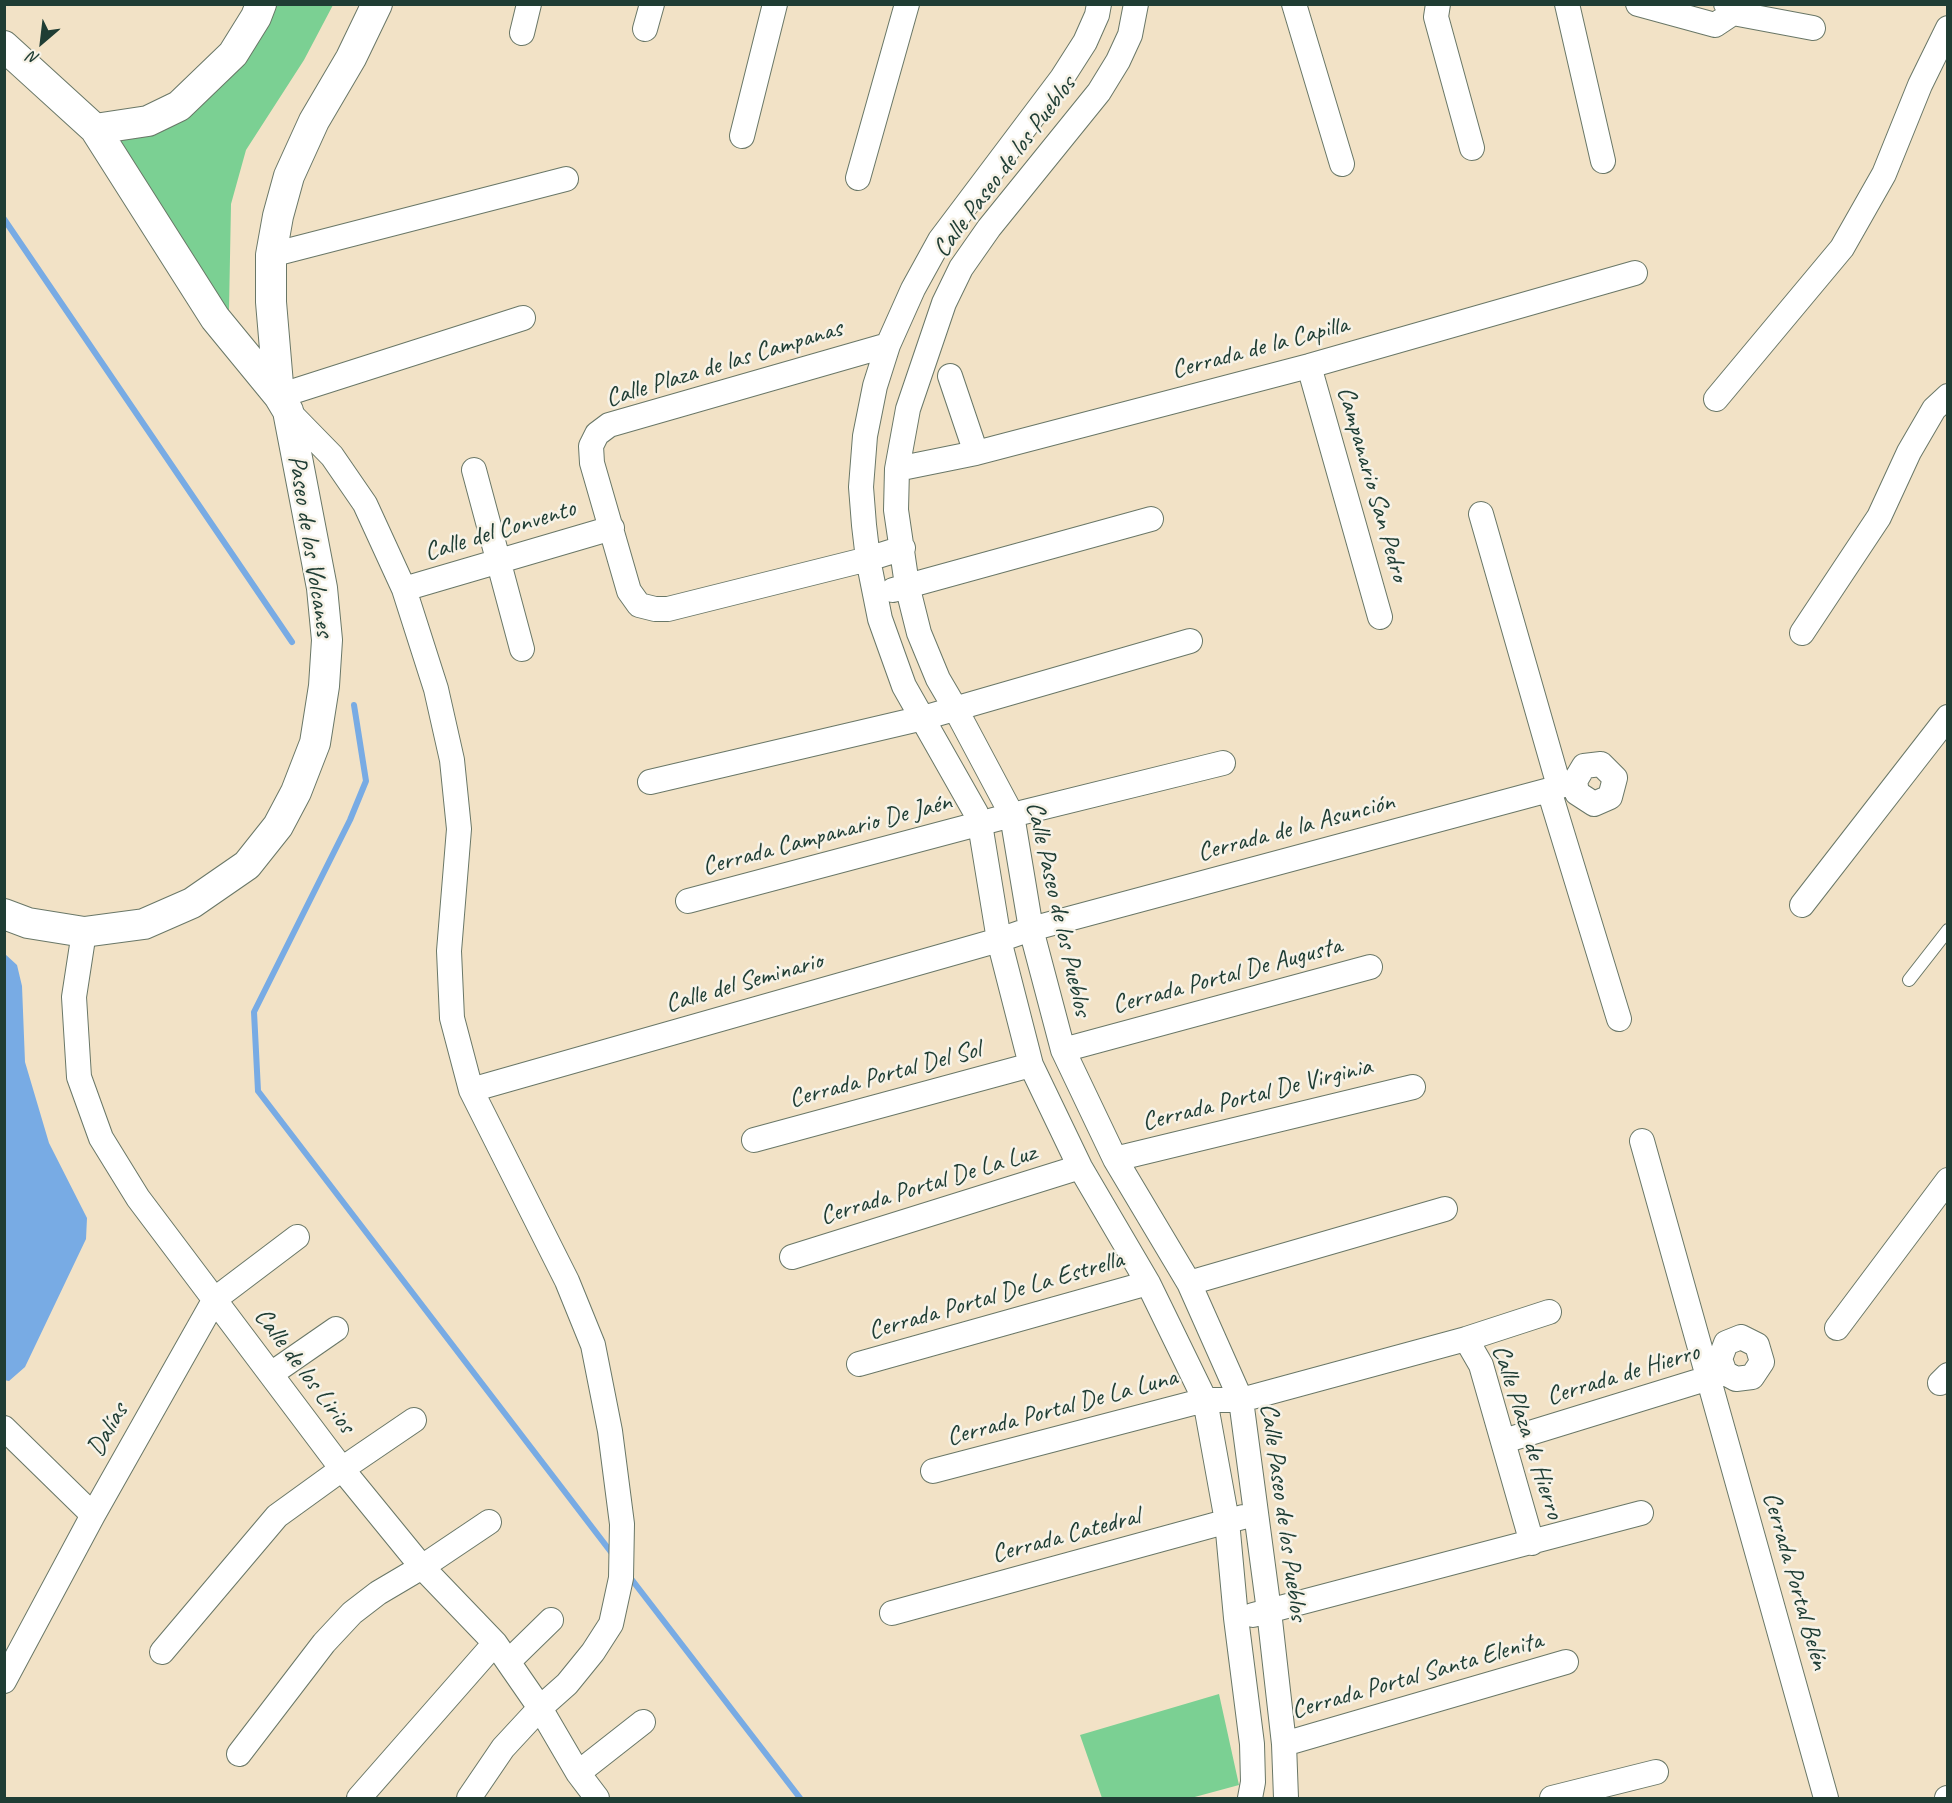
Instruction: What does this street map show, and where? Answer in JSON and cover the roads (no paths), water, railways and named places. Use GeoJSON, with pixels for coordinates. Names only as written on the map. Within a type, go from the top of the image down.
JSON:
{"type":"FeatureCollection","features":[{"type":"Feature","properties":{"kind":"street"},"geometry":{"type":"LineString","coordinates":[[96,129],[148,121],[179,106],[233,54],[256,17],[261,4]]}},
{"type":"Feature","properties":{"kind":"street"},"geometry":{"type":"LineString","coordinates":[[377,4],[351,58],[314,121],[289,176],[278,216],[271,255],[272,302],[283,404],[332,456],[365,504],[404,590],[436,689],[452,760],[459,829],[449,951],[452,1018],[471,1090],[567,1281],[594,1345],[610,1431],[622,1524],[621,1578],[611,1624],[594,1652],[567,1684],[540,1707],[503,1748],[469,1798]]}},
{"type":"Feature","properties":{"kind":"street"},"geometry":{"type":"LineString","coordinates":[[522,33],[529,4]]}},
{"type":"Feature","properties":{"kind":"street"},"geometry":{"type":"LineString","coordinates":[[645,29],[652,4]]}},
{"type":"Feature","properties":{"kind":"street"},"geometry":{"type":"LineString","coordinates":[[742,136],[776,4]]}},
{"type":"Feature","properties":{"kind":"street"},"geometry":{"type":"LineString","coordinates":[[858,178],[907,4]]}},
{"type":"Feature","properties":{"kind":"street","name":"Calle Paseo de los Pueblos"},"geometry":{"type":"LineString","coordinates":[[1099,4],[1097,15],[1085,42],[1062,78],[940,240],[913,289],[888,345],[875,386],[865,436],[861,487],[868,559],[880,619],[904,686],[976,813],[980,824],[999,940],[1032,1065],[1080,1167],[1148,1283],[1205,1400],[1227,1521],[1236,1618],[1252,1744],[1253,1782],[1250,1798]]}},
{"type":"Feature","properties":{"kind":"street","name":"Calle Paseo de los Pueblos"},"geometry":{"type":"LineString","coordinates":[[1136,4],[1130,35],[1118,61],[1099,92],[1006,206],[961,268],[944,303],[908,410],[897,469],[896,510],[907,585],[919,633],[938,680],[1012,815],[1031,929],[1063,1050],[1115,1159],[1189,1283],[1241,1400],[1269,1611],[1284,1744],[1286,1798]]}},
{"type":"Feature","properties":{"kind":"street"},"geometry":{"type":"LineString","coordinates":[[1294,4],[1342,164]]}},
{"type":"Feature","properties":{"kind":"street"},"geometry":{"type":"LineString","coordinates":[[1438,4],[1436,17],[1472,148]]}},
{"type":"Feature","properties":{"kind":"street"},"geometry":{"type":"LineString","coordinates":[[1567,4],[1603,161]]}},
{"type":"Feature","properties":{"kind":"street"},"geometry":{"type":"LineString","coordinates":[[1638,4],[1715,25],[1731,7],[1813,28]]}},
{"type":"Feature","properties":{"kind":"street"},"geometry":{"type":"LineString","coordinates":[[1716,399],[1842,248],[1884,174],[1920,85],[1947,28]]}},
{"type":"Feature","properties":{"kind":"street","name":"Paseo de los Volcanes"},"geometry":{"type":"LineString","coordinates":[[4,46],[96,129],[216,318],[283,404],[322,588],[327,640],[324,686],[315,743],[296,792],[278,826],[247,865],[192,903],[144,924],[84,932],[28,923],[4,914]]}},
{"type":"Feature","properties":{"kind":"street"},"geometry":{"type":"LineString","coordinates":[[271,255],[566,179]]}},
{"type":"Feature","properties":{"kind":"street","name":"Cerrada de la Capilla"},"geometry":{"type":"LineString","coordinates":[[897,469],[976,453],[1309,366],[1635,273]]}},
{"type":"Feature","properties":{"kind":"street"},"geometry":{"type":"LineString","coordinates":[[283,404],[523,318]]}},
{"type":"Feature","properties":{"kind":"street","name":"Calle Plaza de las Campanas"},"geometry":{"type":"LineString","coordinates":[[888,345],[609,425],[597,434],[591,446],[592,464],[629,591],[639,605],[668,609],[868,559],[903,548]]}},
{"type":"Feature","properties":{"kind":"street","name":"Campanario San Pedro"},"geometry":{"type":"LineString","coordinates":[[1309,366],[1380,618]]}},
{"type":"Feature","properties":{"kind":"street"},"geometry":{"type":"LineString","coordinates":[[950,376],[976,453]]}},
{"type":"Feature","properties":{"kind":"street"},"geometry":{"type":"LineString","coordinates":[[1802,633],[1880,518],[1909,452],[1934,409],[1947,396]]}},
{"type":"Feature","properties":{"kind":"street"},"geometry":{"type":"LineString","coordinates":[[474,470],[522,649]]}},
{"type":"Feature","properties":{"kind":"street"},"geometry":{"type":"LineString","coordinates":[[1481,514],[1561,786],[1619,1019]]}},
{"type":"Feature","properties":{"kind":"street"},"geometry":{"type":"LineString","coordinates":[[876,595],[1151,519]]}},
{"type":"Feature","properties":{"kind":"street","name":"Calle del Convento"},"geometry":{"type":"LineString","coordinates":[[404,590],[612,528]]}},
{"type":"Feature","properties":{"kind":"street"},"geometry":{"type":"LineString","coordinates":[[650,782],[923,718],[1190,641]]}},
{"type":"Feature","properties":{"kind":"street"},"geometry":{"type":"LineString","coordinates":[[1802,905],[1947,717]]}},
{"type":"Feature","properties":{"kind":"street","name":"Cerrada Campanario De Jaén"},"geometry":{"type":"LineString","coordinates":[[688,901],[1012,815],[1223,763]]}},
{"type":"Feature","properties":{"kind":"street","name":"Cerrada de la Asunción"},"geometry":{"type":"LineString","coordinates":[[1031,929],[1561,786]]}},
{"type":"Feature","properties":{"kind":"street","name":"Calle del Seminario"},"geometry":{"type":"LineString","coordinates":[[471,1090],[1031,929]]}},
{"type":"Feature","properties":{"kind":"street","name":"Calle de los Lirios"},"geometry":{"type":"LineString","coordinates":[[84,932],[74,997],[79,1077],[101,1138],[138,1198],[342,1469],[422,1567],[502,1652],[540,1707],[579,1773],[597,1798]]}},
{"type":"Feature","properties":{"kind":"street","name":"Cerrada Portal De Augusta"},"geometry":{"type":"LineString","coordinates":[[1063,1050],[1370,967]]}},
{"type":"Feature","properties":{"kind":"street","name":"Cerrada Portal Del Sol"},"geometry":{"type":"LineString","coordinates":[[754,1140],[1032,1065]]}},
{"type":"Feature","properties":{"kind":"street","name":"Cerrada Portal De Virginia"},"geometry":{"type":"LineString","coordinates":[[1115,1159],[1413,1087]]}},
{"type":"Feature","properties":{"kind":"street","name":"Cerrada Portal Belén"},"geometry":{"type":"LineString","coordinates":[[1642,1141],[1717,1375],[1826,1798]]}},
{"type":"Feature","properties":{"kind":"street","name":"Cerrada Portal De La Luz"},"geometry":{"type":"LineString","coordinates":[[792,1257],[1080,1167]]}},
{"type":"Feature","properties":{"kind":"street"},"geometry":{"type":"LineString","coordinates":[[1837,1328],[1947,1180]]}},
{"type":"Feature","properties":{"kind":"street"},"geometry":{"type":"LineString","coordinates":[[1189,1283],[1445,1209]]}},
{"type":"Feature","properties":{"kind":"street","name":"Dalías"},"geometry":{"type":"LineString","coordinates":[[4,1681],[93,1515],[215,1299],[297,1237]]}},
{"type":"Feature","properties":{"kind":"street","name":"Cerrada Portal De La Estrella"},"geometry":{"type":"LineString","coordinates":[[859,1364],[1148,1283]]}},
{"type":"Feature","properties":{"kind":"street"},"geometry":{"type":"LineString","coordinates":[[1466,1339],[1550,1312]]}},
{"type":"Feature","properties":{"kind":"street"},"geometry":{"type":"LineString","coordinates":[[271,1374],[336,1329]]}},
{"type":"Feature","properties":{"kind":"street","name":"Calle Plaza de Hierro"},"geometry":{"type":"LineString","coordinates":[[1205,1400],[1241,1400],[1466,1339],[1481,1365],[1532,1543],[1236,1618]]}},
{"type":"Feature","properties":{"kind":"street","name":"Cerrada de Hierro"},"geometry":{"type":"LineString","coordinates":[[1504,1442],[1717,1375]]}},
{"type":"Feature","properties":{"kind":"street","name":"Cerrada Portal De La Luna"},"geometry":{"type":"LineString","coordinates":[[933,1471],[1205,1400]]}},
{"type":"Feature","properties":{"kind":"street"},"geometry":{"type":"LineString","coordinates":[[162,1652],[278,1516],[414,1420]]}},
{"type":"Feature","properties":{"kind":"street"},"geometry":{"type":"LineString","coordinates":[[4,1428],[93,1515]]}},
{"type":"Feature","properties":{"kind":"street","name":"Cerrada Catedral"},"geometry":{"type":"LineString","coordinates":[[892,1613],[1255,1513]]}},
{"type":"Feature","properties":{"kind":"street"},"geometry":{"type":"LineString","coordinates":[[1532,1543],[1641,1513]]}},
{"type":"Feature","properties":{"kind":"street"},"geometry":{"type":"LineString","coordinates":[[239,1754],[324,1643],[351,1612],[489,1522]]}},
{"type":"Feature","properties":{"kind":"street"},"geometry":{"type":"LineString","coordinates":[[359,1798],[502,1652],[551,1620]]}},
{"type":"Feature","properties":{"kind":"street","name":"Cerrada Portal Santa Elenita"},"geometry":{"type":"LineString","coordinates":[[1284,1744],[1566,1662]]}},
{"type":"Feature","properties":{"kind":"street"},"geometry":{"type":"LineString","coordinates":[[579,1773],[643,1722]]}},
{"type":"Feature","properties":{"kind":"street"},"geometry":{"type":"LineString","coordinates":[[1551,1798],[1656,1772]]}},
{"type":"Feature","properties":{"kind":"lane"},"geometry":{"type":"LineString","coordinates":[[1909,980],[1947,930]]}},
{"type":"Feature","properties":{"kind":"water"},"geometry":{"type":"Polygon","coordinates":[[[5,954],[17,965],[22,986],[25,1062],[49,1143],[87,1218],[86,1239],[25,1367],[9,1381],[4,1380],[5,954]]]}},
{"type":"Feature","properties":{"kind":"waterway"},"geometry":{"type":"LineString","coordinates":[[4,219],[292,642]]}},
{"type":"Feature","properties":{"kind":"waterway"},"geometry":{"type":"LineString","coordinates":[[354,705],[366,781],[350,820],[254,1012],[258,1091],[614,1556]]}},
{"type":"Feature","properties":{"kind":"waterway"},"geometry":{"type":"LineString","coordinates":[[629,1576],[800,1798]]}}]}
